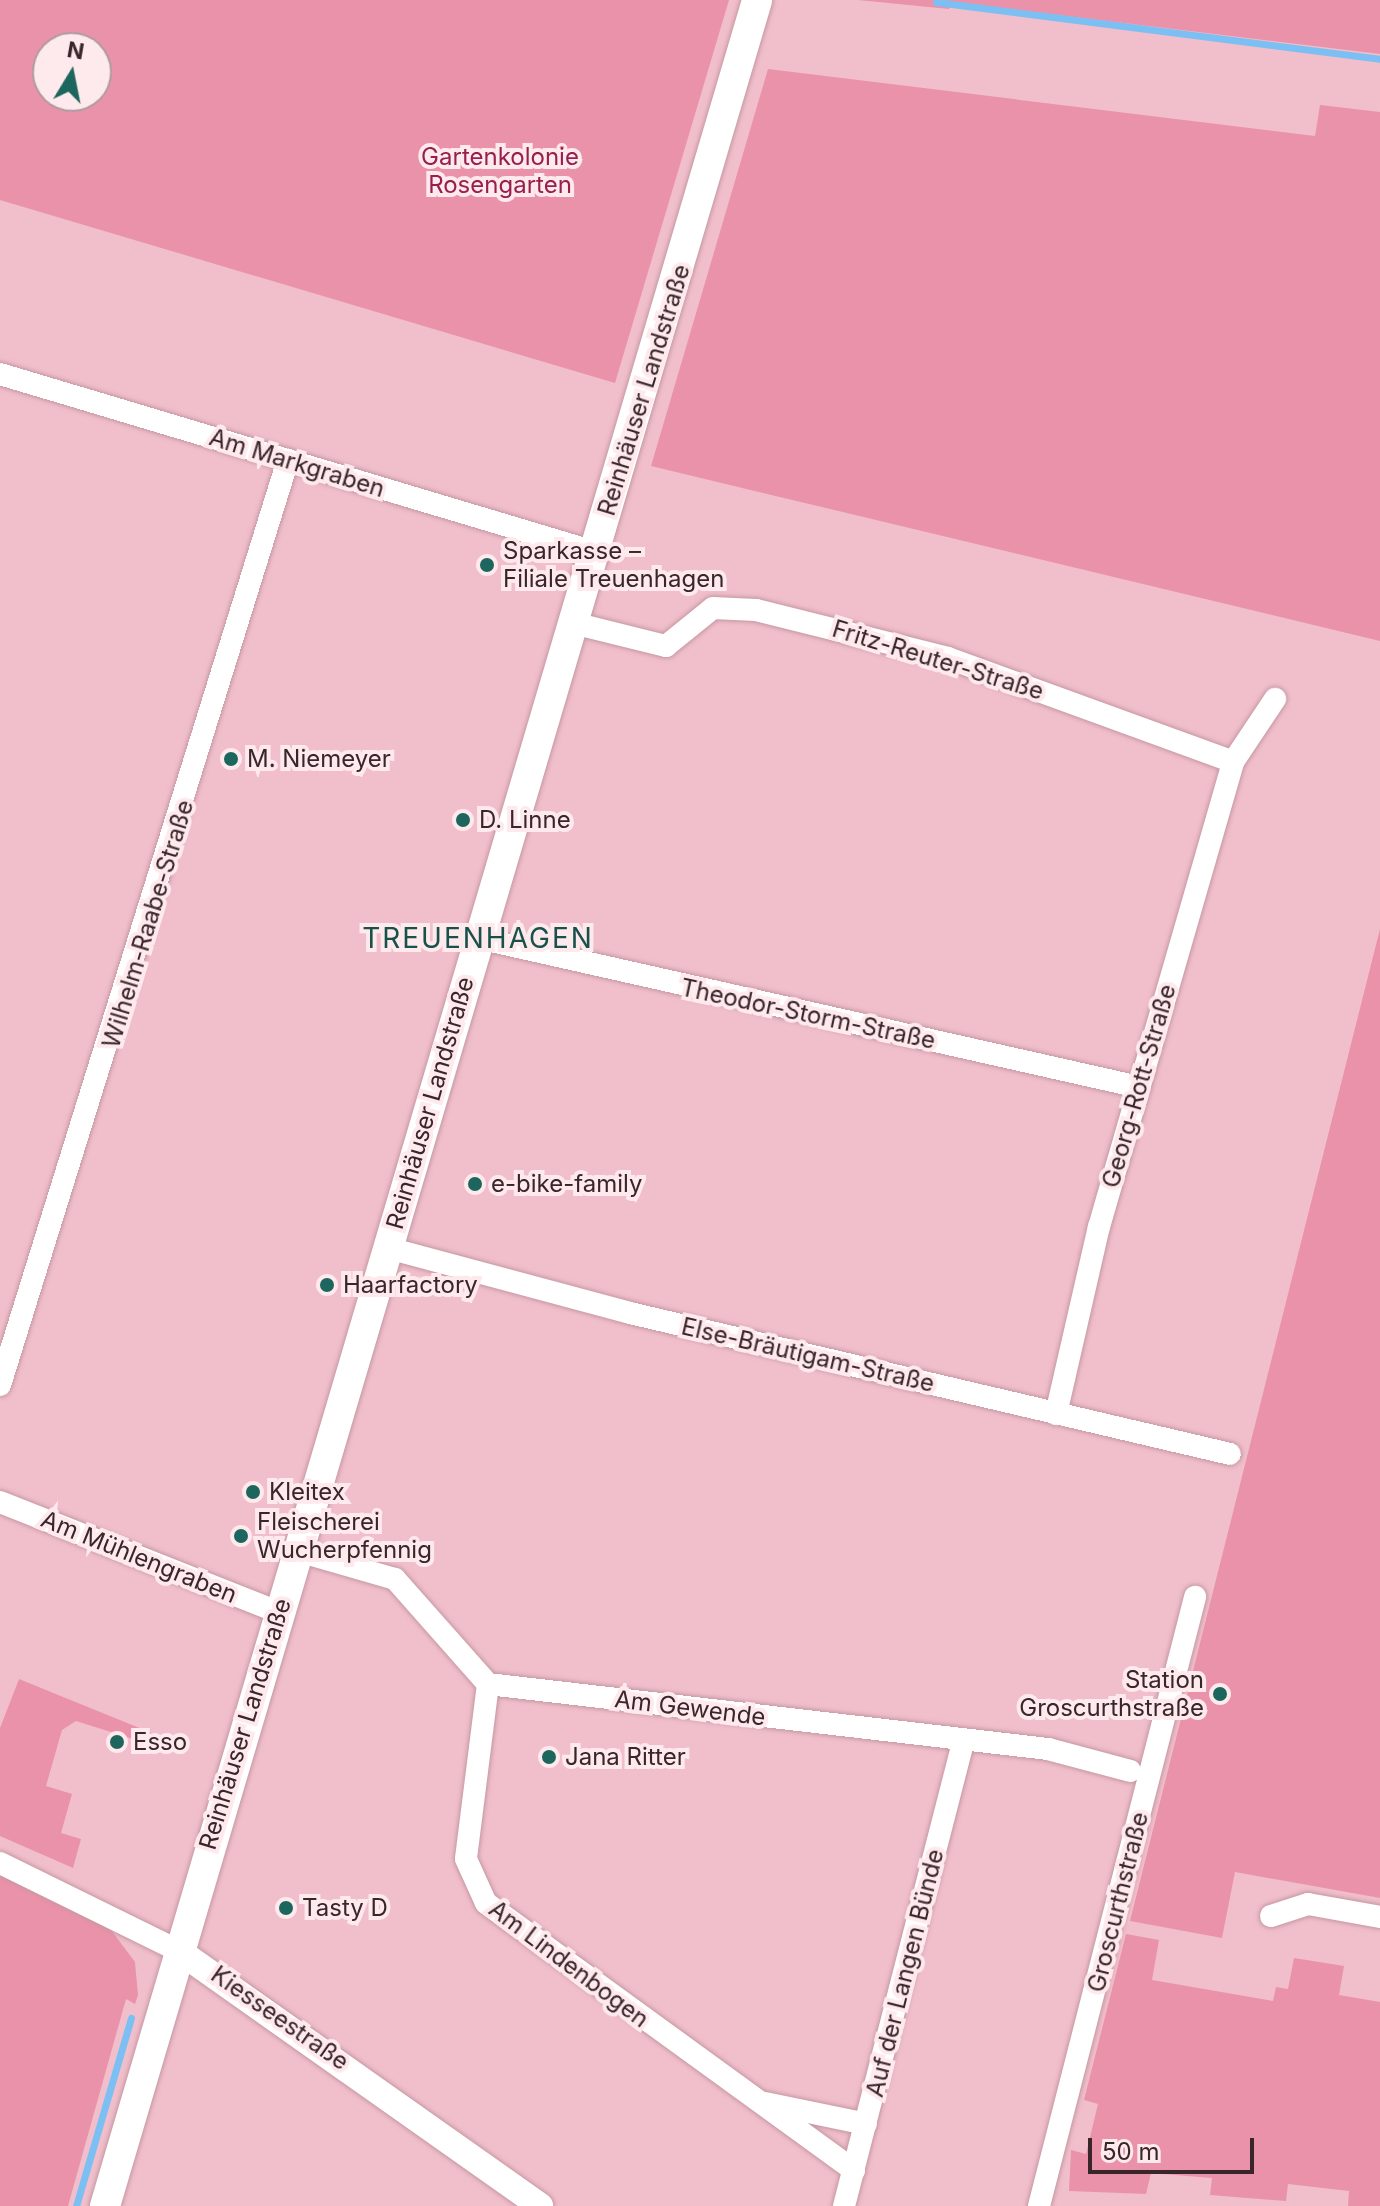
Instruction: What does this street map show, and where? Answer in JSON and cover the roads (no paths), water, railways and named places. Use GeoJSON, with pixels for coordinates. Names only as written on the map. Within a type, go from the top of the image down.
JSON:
{"type":"FeatureCollection","features":[{"type":"Feature","properties":{"kind":"main road","name":"Reinhäuser Landstraße"},"geometry":{"type":"LineString","coordinates":[[105,2206],[278,1612],[757,0]]}},
{"type":"Feature","properties":{"kind":"street","name":"Am Markgraben"},"geometry":{"type":"LineString","coordinates":[[1,377],[595,552]]}},
{"type":"Feature","properties":{"kind":"street","name":"Wilhelm-Raabe-Straße"},"geometry":{"type":"LineString","coordinates":[[0,1385],[288,460]]}},
{"type":"Feature","properties":{"kind":"street","name":"Fritz-Reuter-Straße"},"geometry":{"type":"LineString","coordinates":[[573,623],[666,646],[713,608],[756,610],[948,658],[1233,762]]}},
{"type":"Feature","properties":{"kind":"street"},"geometry":{"type":"LineString","coordinates":[[1233,762],[1275,699]]}},
{"type":"Feature","properties":{"kind":"street","name":"Georg-Rott-Straße"},"geometry":{"type":"LineString","coordinates":[[1056,1414],[1139,1087],[1233,762]]}},
{"type":"Feature","properties":{"kind":"street","name":"Theodor-Storm-Straße"},"geometry":{"type":"LineString","coordinates":[[478,938],[1139,1087]]}},
{"type":"Feature","properties":{"kind":"street","name":"Else-Bräutigam-Straße"},"geometry":{"type":"LineString","coordinates":[[388,1248],[1056,1414],[1230,1454]]}},
{"type":"Feature","properties":{"kind":"street","name":"Am Mühlengraben"},"geometry":{"type":"LineString","coordinates":[[0,1502],[278,1612]]}},
{"type":"Feature","properties":{"kind":"street"},"geometry":{"type":"LineString","coordinates":[[298,1551],[395,1579],[488,1684]]}},
{"type":"Feature","properties":{"kind":"street","name":"Groscurthstraße"},"geometry":{"type":"LineString","coordinates":[[1039,2206],[1195,1597]]}},
{"type":"Feature","properties":{"kind":"street","name":"Am Gewende"},"geometry":{"type":"LineString","coordinates":[[488,1684],[1048,1749],[1130,1771]]}},
{"type":"Feature","properties":{"kind":"street","name":"Am Lindenbogen"},"geometry":{"type":"LineString","coordinates":[[488,1684],[466,1859],[472,1885],[518,1932],[854,2170]]}},
{"type":"Feature","properties":{"kind":"street","name":"Auf der Langen Bünde"},"geometry":{"type":"LineString","coordinates":[[844,2206],[964,1740]]}},
{"type":"Feature","properties":{"kind":"street","name":"Kiesseestraße"},"geometry":{"type":"LineString","coordinates":[[0,1863],[179,1951],[540,2206]]}},
{"type":"Feature","properties":{"kind":"street"},"geometry":{"type":"LineString","coordinates":[[1271,1916],[1308,1904],[1380,1917]]}},
{"type":"Feature","properties":{"kind":"street","name":"Am Lindenbogen"},"geometry":{"type":"LineString","coordinates":[[756,2101],[866,2124]]}},
{"type":"Feature","properties":{"kind":"waterway"},"geometry":{"type":"LineString","coordinates":[[936,2],[1380,59]]}},
{"type":"Feature","properties":{"kind":"waterway"},"geometry":{"type":"LineString","coordinates":[[76,2206],[131,2018]]}},
{"type":"Feature","properties":{"kind":"place","name":"Sparkasse – Filiale Treuenhagen"},"geometry":{"type":"Point","coordinates":[487,565]}},
{"type":"Feature","properties":{"kind":"place","name":"M. Niemeyer"},"geometry":{"type":"Point","coordinates":[231,759]}},
{"type":"Feature","properties":{"kind":"place","name":"D. Linne"},"geometry":{"type":"Point","coordinates":[463,820]}},
{"type":"Feature","properties":{"kind":"place","name":"e-bike-family"},"geometry":{"type":"Point","coordinates":[475,1184]}},
{"type":"Feature","properties":{"kind":"place","name":"Haarfactory"},"geometry":{"type":"Point","coordinates":[327,1285]}},
{"type":"Feature","properties":{"kind":"place","name":"Kleitex"},"geometry":{"type":"Point","coordinates":[253,1492]}},
{"type":"Feature","properties":{"kind":"place","name":"Fleischerei Wucherpfennig"},"geometry":{"type":"Point","coordinates":[241,1536]}},
{"type":"Feature","properties":{"kind":"place","name":"Station Groscurthstraße"},"geometry":{"type":"Point","coordinates":[1220,1694]}},
{"type":"Feature","properties":{"kind":"place","name":"Esso"},"geometry":{"type":"Point","coordinates":[117,1742]}},
{"type":"Feature","properties":{"kind":"place","name":"Jana Ritter"},"geometry":{"type":"Point","coordinates":[549,1757]}},
{"type":"Feature","properties":{"kind":"place","name":"Tasty D"},"geometry":{"type":"Point","coordinates":[286,1908]}},
{"type":"Feature","properties":{"kind":"district","name":"TREUENHAGEN"},"geometry":{"type":"Point","coordinates":[478,938]}},
{"type":"Feature","properties":{"kind":"park label","name":"Gartenkolonie Rosengarten"},"geometry":{"type":"Point","coordinates":[500,171]}}]}
